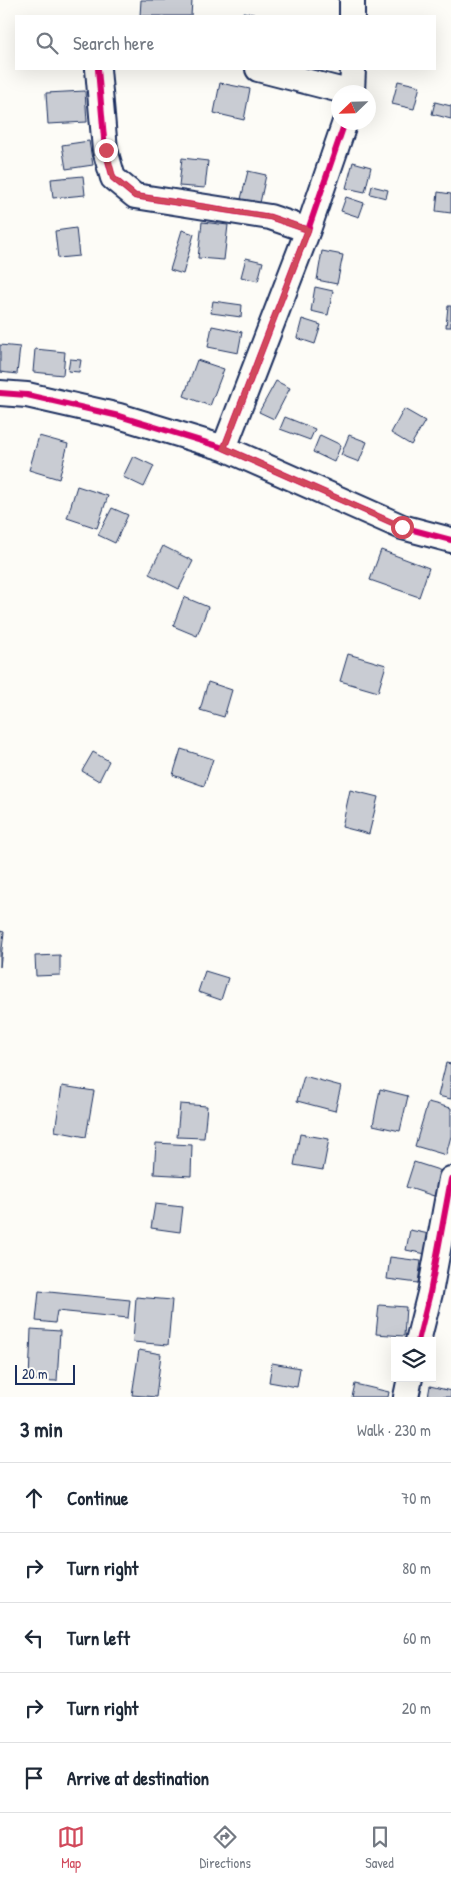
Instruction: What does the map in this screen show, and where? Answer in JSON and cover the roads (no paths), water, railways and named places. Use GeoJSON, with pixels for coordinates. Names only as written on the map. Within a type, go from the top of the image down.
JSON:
{"type":"FeatureCollection","features":[{"type":"Feature","properties":{"kind":"street"},"geometry":{"type":"LineString","coordinates":[[352,0],[352,15]]}},
{"type":"Feature","properties":{"kind":"street"},"geometry":{"type":"LineString","coordinates":[[98,70],[106,150],[113,178],[135,196],[270,217],[308,230]]}},
{"type":"Feature","properties":{"kind":"street"},"geometry":{"type":"LineString","coordinates":[[262,70],[331,87]]}},
{"type":"Feature","properties":{"kind":"street"},"geometry":{"type":"LineString","coordinates":[[351,85],[353,70]]}},
{"type":"Feature","properties":{"kind":"street"},"geometry":{"type":"LineString","coordinates":[[224,448],[308,230],[342,130]]}},
{"type":"Feature","properties":{"kind":"street"},"geometry":{"type":"LineString","coordinates":[[0,393],[27,395],[119,416],[224,448],[402,527],[451,540]]}},
{"type":"Feature","properties":{"kind":"street"},"geometry":{"type":"LineString","coordinates":[[419,1337],[430,1293],[451,1179]]}},
{"type":"Feature","properties":{"kind":"street"},"geometry":{"type":"LineString","coordinates":[[406,1397],[409,1382]]}}]}
